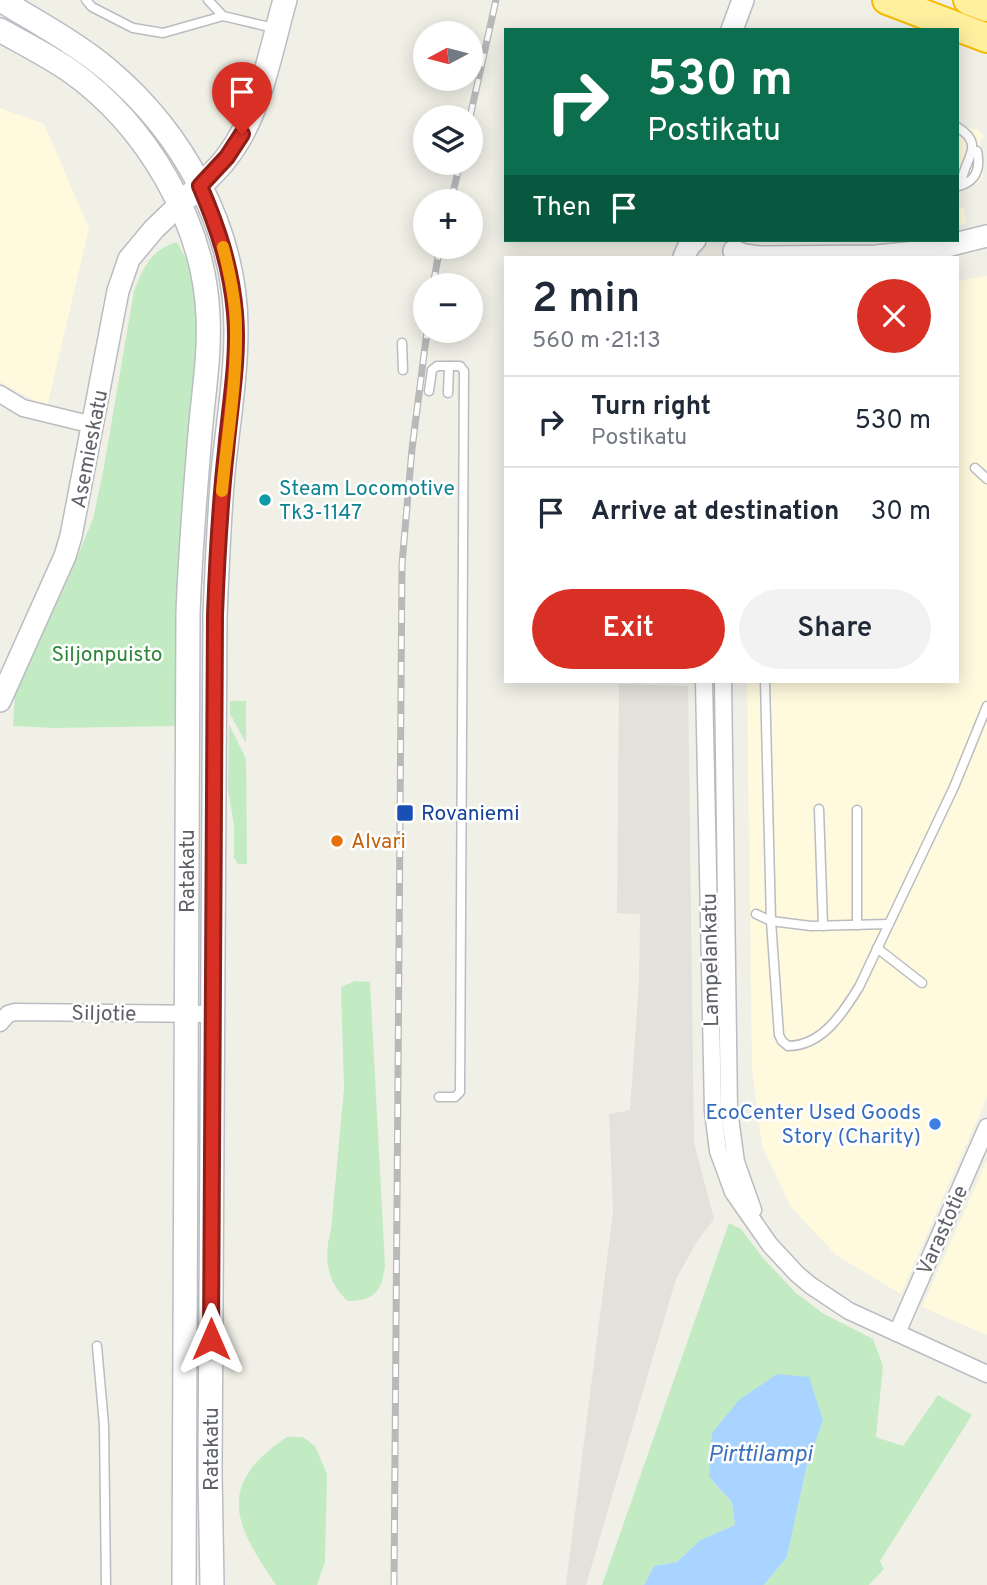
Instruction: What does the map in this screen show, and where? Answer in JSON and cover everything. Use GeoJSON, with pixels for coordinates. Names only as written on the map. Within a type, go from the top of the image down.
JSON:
{"type":"FeatureCollection","features":[{"type":"Feature","properties":{"kind":"highway"},"geometry":{"type":"LineString","coordinates":[[887,0],[976,34],[987,50]]}},
{"type":"Feature","properties":{"kind":"highway"},"geometry":{"type":"LineString","coordinates":[[968,0],[987,7]]}},
{"type":"Feature","properties":{"kind":"main road","name":"Ratakatu"},"geometry":{"type":"LineString","coordinates":[[1,0],[27,11],[119,80],[176,144],[200,186],[220,235],[233,293],[235,360],[218,533],[215,629],[210,1474],[212,1585]]}},
{"type":"Feature","properties":{"kind":"main road"},"geometry":{"type":"LineString","coordinates":[[179,205],[227,157],[242,134],[261,87],[285,0]]}},
{"type":"Feature","properties":{"kind":"main road","name":"Ratakatu"},"geometry":{"type":"LineString","coordinates":[[0,30],[68,70],[104,100],[146,149],[179,205],[198,255],[208,317],[191,530],[188,604],[184,1585]]}},
{"type":"Feature","properties":{"kind":"street"},"geometry":{"type":"LineString","coordinates":[[733,28],[743,0]]}},
{"type":"Feature","properties":{"kind":"street","name":"Asemieskatu"},"geometry":{"type":"LineString","coordinates":[[0,701],[71,536],[118,291],[130,259],[153,229],[179,205]]}},
{"type":"Feature","properties":{"kind":"street"},"geometry":{"type":"LineString","coordinates":[[781,256],[927,251],[987,236]]}},
{"type":"Feature","properties":{"kind":"street"},"geometry":{"type":"LineString","coordinates":[[729,246],[744,255],[752,256]]}},
{"type":"Feature","properties":{"kind":"street"},"geometry":{"type":"LineString","coordinates":[[959,257],[987,251]]}},
{"type":"Feature","properties":{"kind":"street"},"geometry":{"type":"LineString","coordinates":[[0,394],[23,408],[93,425]]}},
{"type":"Feature","properties":{"kind":"street","name":"Lampelankatu"},"geometry":{"type":"LineString","coordinates":[[704,683],[712,1060],[716,1136],[727,1179],[745,1210],[777,1253],[810,1286],[849,1311],[987,1374]]}},
{"type":"Feature","properties":{"kind":"street","name":"Lampelankatu"},"geometry":{"type":"LineString","coordinates":[[723,683],[729,1110],[736,1162],[760,1229]]}},
{"type":"Feature","properties":{"kind":"street","name":"Siljotie"},"geometry":{"type":"LineString","coordinates":[[0,1023],[8,1014],[15,1012],[213,1014]]}},
{"type":"Feature","properties":{"kind":"street","name":"Varastotie"},"geometry":{"type":"LineString","coordinates":[[897,1333],[987,1127]]}},
{"type":"Feature","properties":{"kind":"lane"},"geometry":{"type":"LineString","coordinates":[[86,0],[92,7],[133,28],[163,33],[223,16],[277,29]]}},
{"type":"Feature","properties":{"kind":"lane"},"geometry":{"type":"LineString","coordinates":[[208,0],[223,16]]}},
{"type":"Feature","properties":{"kind":"lane"},"geometry":{"type":"LineString","coordinates":[[959,128],[973,136],[979,158],[975,177],[970,183],[959,186]]}},
{"type":"Feature","properties":{"kind":"lane"},"geometry":{"type":"LineString","coordinates":[[402,343],[403,370]]}},
{"type":"Feature","properties":{"kind":"lane"},"geometry":{"type":"LineString","coordinates":[[429,391],[432,370],[437,366],[460,366],[464,371],[460,1092],[455,1097],[439,1097]]}},
{"type":"Feature","properties":{"kind":"lane"},"geometry":{"type":"LineString","coordinates":[[448,393],[449,366]]}},
{"type":"Feature","properties":{"kind":"lane"},"geometry":{"type":"LineString","coordinates":[[975,468],[987,479]]}},
{"type":"Feature","properties":{"kind":"lane"},"geometry":{"type":"LineString","coordinates":[[765,683],[771,921],[779,1035],[788,1046],[796,1046],[814,1038],[841,1015],[859,987],[954,787],[987,706]]}},
{"type":"Feature","properties":{"kind":"lane"},"geometry":{"type":"LineString","coordinates":[[819,809],[823,926]]}},
{"type":"Feature","properties":{"kind":"lane"},"geometry":{"type":"LineString","coordinates":[[856,925],[857,810]]}},
{"type":"Feature","properties":{"kind":"lane"},"geometry":{"type":"LineString","coordinates":[[187,891],[214,891]]}},
{"type":"Feature","properties":{"kind":"lane"},"geometry":{"type":"LineString","coordinates":[[756,914],[771,921],[823,926],[889,924]]}},
{"type":"Feature","properties":{"kind":"lane"},"geometry":{"type":"LineString","coordinates":[[877,948],[922,983]]}},
{"type":"Feature","properties":{"kind":"lane"},"geometry":{"type":"LineString","coordinates":[[97,1346],[104,1425],[106,1585]]}},
{"type":"Feature","properties":{"kind":"shaded area"},"geometry":{"type":"Polygon","coordinates":[[[0,108],[44,124],[89,228],[47,407],[0,382],[0,108]]]}},
{"type":"Feature","properties":{"kind":"shaded area"},"geometry":{"type":"Polygon","coordinates":[[[959,123],[974,130],[976,128],[984,137],[980,140],[983,176],[979,182],[959,193],[959,123]]]}},
{"type":"Feature","properties":{"kind":"shaded area"},"geometry":{"type":"Polygon","coordinates":[[[959,202],[960,208],[964,208],[966,224],[959,225],[959,202]]]}},
{"type":"Feature","properties":{"kind":"shaded area"},"geometry":{"type":"Polygon","coordinates":[[[987,276],[987,1097],[901,1294],[836,1255],[791,1207],[762,1146],[752,1068],[747,683],[959,683],[959,281],[987,276]]]}},
{"type":"Feature","properties":{"kind":"shaded area"},"geometry":{"type":"Polygon","coordinates":[[[619,684],[688,686],[694,1143],[714,1219],[696,1243],[676,1279],[586,1585],[566,1585],[613,1211],[609,1114],[630,1110],[639,984],[640,914],[617,913],[619,684]]]}},
{"type":"Feature","properties":{"kind":"shaded area"},"geometry":{"type":"Polygon","coordinates":[[[987,1160],[987,1335],[922,1307],[987,1160]]]}},
{"type":"Feature","properties":{"kind":"green space","name":"Siljonpuisto"},"geometry":{"type":"Polygon","coordinates":[[[177,242],[189,264],[198,307],[179,726],[13,726],[15,691],[93,519],[134,291],[149,260],[160,250],[177,242]]]}},
{"type":"Feature","properties":{"kind":"green space"},"geometry":{"type":"Polygon","coordinates":[[[230,701],[246,701],[246,743],[230,714],[230,701]]]}},
{"type":"Feature","properties":{"kind":"green space"},"geometry":{"type":"Polygon","coordinates":[[[229,724],[246,759],[247,864],[238,864],[234,858],[234,825],[228,790],[229,724]]]}},
{"type":"Feature","properties":{"kind":"green space"},"geometry":{"type":"Polygon","coordinates":[[[355,981],[370,982],[385,1265],[382,1282],[376,1293],[365,1299],[348,1301],[331,1278],[327,1250],[344,1088],[341,987],[355,981]]]}},
{"type":"Feature","properties":{"kind":"green space"},"geometry":{"type":"Polygon","coordinates":[[[729,1223],[741,1229],[763,1258],[796,1293],[824,1314],[873,1339],[883,1366],[876,1437],[903,1446],[938,1395],[972,1415],[880,1561],[884,1569],[869,1585],[764,1585],[787,1557],[806,1469],[822,1420],[709,1477],[732,1502],[735,1525],[700,1540],[677,1562],[654,1566],[644,1585],[602,1585],[729,1223]]]}},
{"type":"Feature","properties":{"kind":"green space"},"geometry":{"type":"Polygon","coordinates":[[[287,1437],[303,1437],[315,1446],[327,1474],[325,1562],[317,1585],[276,1585],[261,1563],[242,1524],[239,1506],[241,1489],[249,1472],[264,1455],[287,1437]]]}},
{"type":"Feature","properties":{"kind":"water","name":"Pirttilampi"},"geometry":{"type":"Polygon","coordinates":[[[777,1374],[809,1377],[823,1420],[806,1469],[787,1557],[764,1585],[644,1585],[654,1566],[677,1562],[700,1540],[735,1525],[732,1502],[709,1477],[712,1433],[739,1400],[777,1374]]]}},
{"type":"Feature","properties":{"kind":"railway"},"geometry":{"type":"LineString","coordinates":[[473,105],[496,0]]}},
{"type":"Feature","properties":{"kind":"railway"},"geometry":{"type":"LineString","coordinates":[[454,189],[457,175]]}},
{"type":"Feature","properties":{"kind":"railway"},"geometry":{"type":"LineString","coordinates":[[435,273],[438,259]]}},
{"type":"Feature","properties":{"kind":"railway"},"geometry":{"type":"LineString","coordinates":[[394,1585],[402,564],[412,449],[425,343]]}},
{"type":"Feature","properties":{"kind":"slow traffic"},"geometry":{"type":"LineString","coordinates":[[222,491],[236,327],[233,293],[223,247]]}},
{"type":"Feature","properties":{"kind":"place","name":"Steam Locomotive Tk3-1147"},"geometry":{"type":"Point","coordinates":[265,500]}},
{"type":"Feature","properties":{"kind":"place","name":"Rovaniemi"},"geometry":{"type":"Point","coordinates":[405,813]}},
{"type":"Feature","properties":{"kind":"place","name":"Alvari"},"geometry":{"type":"Point","coordinates":[337,841]}},
{"type":"Feature","properties":{"kind":"place","name":"EcoCenter Used Goods Story (Charity)"},"geometry":{"type":"Point","coordinates":[935,1124]}},
{"type":"Feature","properties":{"kind":"route"},"geometry":{"type":"LineString","coordinates":[[211,1339],[215,615],[218,533],[236,327],[233,293],[220,235],[200,186],[227,157],[242,134]]}}]}
